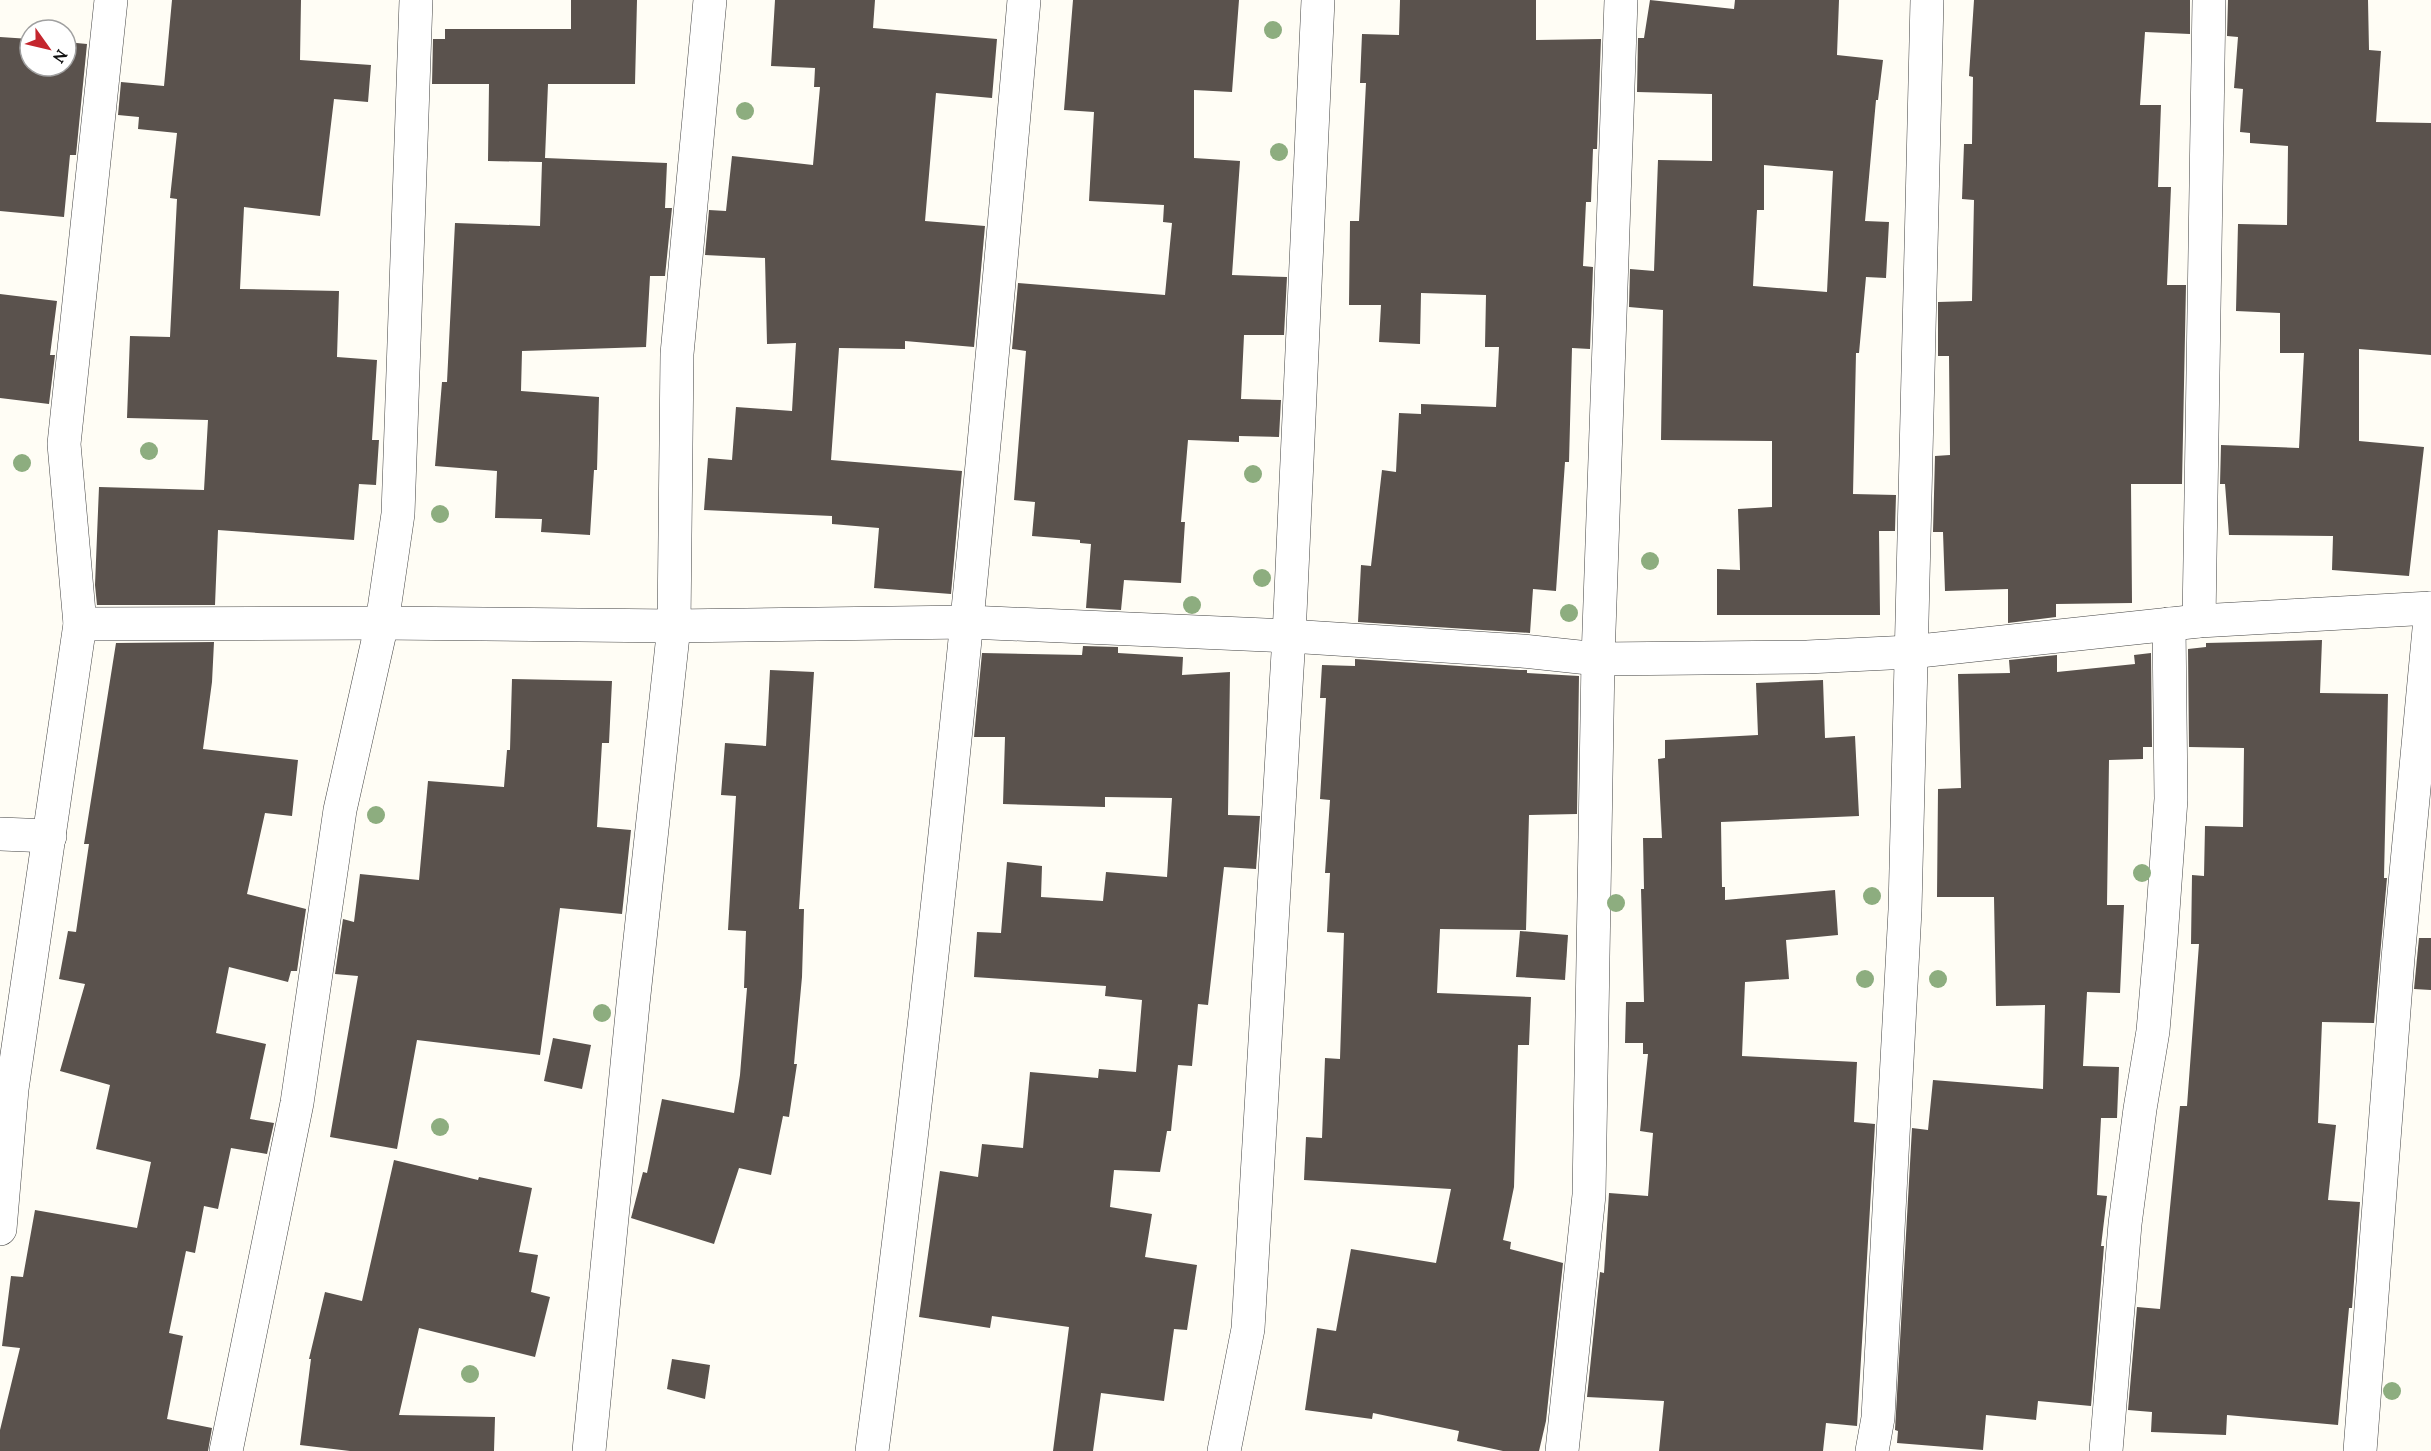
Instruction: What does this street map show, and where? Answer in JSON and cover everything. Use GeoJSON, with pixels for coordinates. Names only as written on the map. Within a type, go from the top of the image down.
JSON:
{"type":"FeatureCollection","features":[{"type":"Feature","properties":{"kind":"street"},"geometry":{"type":"LineString","coordinates":[[0,1228],[12,1089],[80,624],[64,444],[111,0]]}},
{"type":"Feature","properties":{"kind":"street"},"geometry":{"type":"LineString","coordinates":[[225,1451],[297,1103],[340,810],[382,623],[398,514],[416,0]]}},
{"type":"Feature","properties":{"kind":"street"},"geometry":{"type":"LineString","coordinates":[[589,1451],[633,1004],[674,626],[677,354],[710,0]]}},
{"type":"Feature","properties":{"kind":"street"},"geometry":{"type":"LineString","coordinates":[[872,1451],[895,1280],[968,622],[1023,0]]}},
{"type":"Feature","properties":{"kind":"street"},"geometry":{"type":"LineString","coordinates":[[1224,1451],[1248,1329],[1289,636],[1318,0]]}},
{"type":"Feature","properties":{"kind":"street"},"geometry":{"type":"LineString","coordinates":[[1562,1451],[1589,1195],[1598,659],[1622,0]]}},
{"type":"Feature","properties":{"kind":"street"},"geometry":{"type":"LineString","coordinates":[[1872,1451],[1878,1418],[1905,910],[1927,0]]}},
{"type":"Feature","properties":{"kind":"street"},"geometry":{"type":"LineString","coordinates":[[2106,1451],[2125,1224],[2153,1031],[2184,622],[2209,0]]}},
{"type":"Feature","properties":{"kind":"street"},"geometry":{"type":"LineString","coordinates":[[80,624],[382,623],[674,626],[968,622],[1289,636],[1522,651],[1598,659],[1807,657],[1910,652],[2184,622],[2431,608],[2398,958],[2360,1451]]}},
{"type":"Feature","properties":{"kind":"street"},"geometry":{"type":"LineString","coordinates":[[0,834],[50,836]]}},
{"type":"Feature","properties":{"kind":"building"},"geometry":{"type":"Polygon","coordinates":[[[172,0],[301,0],[300,60],[371,65],[368,102],[334,99],[320,216],[244,207],[240,289],[339,291],[337,357],[377,360],[372,440],[379,440],[376,485],[359,484],[354,540],[218,530],[215,605],[97,605],[95,585],[99,487],[204,490],[208,420],[127,418],[130,336],[170,337],[177,199],[170,198],[177,133],[138,129],[139,117],[118,115],[121,82],[164,86],[172,0]]]}},
{"type":"Feature","properties":{"kind":"building"},"geometry":{"type":"Polygon","coordinates":[[[571,0],[637,0],[635,84],[548,84],[545,158],[667,163],[665,208],[672,208],[665,276],[650,276],[646,347],[522,351],[521,391],[599,397],[597,470],[594,470],[590,535],[541,532],[542,519],[495,518],[497,471],[435,466],[442,382],[447,382],[455,223],[540,226],[542,162],[488,161],[489,84],[432,84],[433,39],[445,39],[445,29],[571,29],[571,0]]]}},
{"type":"Feature","properties":{"kind":"building"},"geometry":{"type":"Polygon","coordinates":[[[775,0],[875,0],[873,28],[997,39],[992,98],[936,93],[925,221],[985,226],[974,347],[905,341],[905,349],[839,348],[831,460],[962,471],[951,594],[874,588],[879,528],[832,524],[832,516],[704,510],[708,458],[732,460],[736,407],[792,411],[796,343],[767,344],[765,258],[705,255],[709,210],[726,211],[732,156],[813,165],[820,87],[814,87],[815,68],[771,66],[775,0]]]}},
{"type":"Feature","properties":{"kind":"building"},"geometry":{"type":"Polygon","coordinates":[[[1073,0],[1239,0],[1232,92],[1194,90],[1194,158],[1240,161],[1232,275],[1287,277],[1284,335],[1244,335],[1241,399],[1281,400],[1279,437],[1239,436],[1239,442],[1188,440],[1181,522],[1185,522],[1181,583],[1124,580],[1121,610],[1086,608],[1091,544],[1080,543],[1080,540],[1032,536],[1035,502],[1014,500],[1026,351],[1012,349],[1018,283],[1165,295],[1172,223],[1163,222],[1164,205],[1089,201],[1094,112],[1064,110],[1073,0]]]}},
{"type":"Feature","properties":{"kind":"building"},"geometry":{"type":"Polygon","coordinates":[[[1400,0],[1536,0],[1536,40],[1601,39],[1597,149],[1593,149],[1591,202],[1586,202],[1583,266],[1593,267],[1590,349],[1572,348],[1569,462],[1565,462],[1556,591],[1533,589],[1530,633],[1358,622],[1361,565],[1371,566],[1382,470],[1396,472],[1399,413],[1421,414],[1421,404],[1496,407],[1499,347],[1485,347],[1486,295],[1421,293],[1420,344],[1379,342],[1381,305],[1349,305],[1350,221],[1359,221],[1366,83],[1360,83],[1362,34],[1399,35],[1400,0]]]}},
{"type":"Feature","properties":{"kind":"building"},"geometry":{"type":"Polygon","coordinates":[[[1650,0],[1734,9],[1735,0],[1839,0],[1837,55],[1883,60],[1878,100],[1876,100],[1865,221],[1889,222],[1886,278],[1866,277],[1859,353],[1856,353],[1853,494],[1896,495],[1895,531],[1879,531],[1880,615],[1717,615],[1717,569],[1740,570],[1738,509],[1772,507],[1772,441],[1661,440],[1663,310],[1629,307],[1630,269],[1654,271],[1658,160],[1712,161],[1712,94],[1637,92],[1638,38],[1644,38],[1650,0]],[[1764,165],[1764,210],[1757,210],[1753,286],[1827,292],[1833,171],[1764,165]]]}},
{"type":"Feature","properties":{"kind":"building"},"geometry":{"type":"Polygon","coordinates":[[[1974,0],[2190,0],[2190,34],[2145,32],[2140,105],[2161,105],[2158,187],[2171,187],[2167,285],[2186,285],[2182,484],[2131,484],[2132,603],[2056,604],[2056,617],[2008,623],[2008,589],[1945,591],[1943,532],[1933,532],[1935,456],[1950,455],[1949,356],[1938,356],[1938,302],[1972,301],[1974,200],[1962,199],[1964,144],[1972,144],[1973,77],[1969,76],[1974,0]]]}},
{"type":"Feature","properties":{"kind":"building"},"geometry":{"type":"Polygon","coordinates":[[[2228,0],[2368,0],[2369,50],[2381,51],[2376,122],[2431,123],[2431,355],[2359,349],[2359,441],[2424,447],[2409,576],[2332,570],[2333,536],[2229,535],[2225,484],[2220,484],[2221,445],[2299,448],[2304,353],[2280,353],[2280,313],[2236,311],[2238,224],[2287,225],[2288,146],[2250,143],[2250,133],[2240,132],[2243,89],[2234,88],[2238,37],[2227,36],[2228,0]]]}},
{"type":"Feature","properties":{"kind":"building"},"geometry":{"type":"Polygon","coordinates":[[[0,37],[18,38],[18,78],[78,78],[78,43],[87,44],[76,155],[70,155],[64,217],[0,211],[0,37]]]}},
{"type":"Feature","properties":{"kind":"building"},"geometry":{"type":"Polygon","coordinates":[[[0,294],[57,301],[50,355],[55,355],[49,404],[0,398],[0,294]]]}},
{"type":"Feature","properties":{"kind":"building"},"geometry":{"type":"Polygon","coordinates":[[[2322,640],[2320,693],[2388,694],[2384,878],[2387,878],[2374,1023],[2322,1022],[2318,1123],[2336,1125],[2328,1200],[2360,1202],[2352,1308],[2349,1308],[2338,1425],[2227,1415],[2226,1435],[2151,1432],[2152,1412],[2128,1410],[2137,1307],[2160,1309],[2180,1106],[2187,1106],[2199,944],[2191,944],[2192,875],[2204,876],[2205,826],[2243,827],[2244,748],[2189,747],[2188,649],[2206,647],[2206,643],[2322,640]]]}},
{"type":"Feature","properties":{"kind":"building"},"geometry":{"type":"Polygon","coordinates":[[[214,642],[212,682],[203,749],[298,760],[292,816],[265,813],[247,894],[306,909],[297,971],[291,971],[288,982],[229,967],[216,1033],[266,1044],[250,1119],[274,1123],[267,1154],[231,1148],[218,1209],[204,1206],[195,1253],[186,1251],[169,1333],[183,1336],[167,1419],[212,1428],[208,1451],[0,1451],[0,1430],[20,1348],[2,1346],[11,1276],[23,1277],[35,1210],[137,1228],[151,1162],[96,1149],[110,1085],[60,1071],[85,984],[59,979],[68,931],[76,932],[89,844],[84,844],[116,643],[214,642]]]}},
{"type":"Feature","properties":{"kind":"building"},"geometry":{"type":"Polygon","coordinates":[[[1083,646],[1118,647],[1118,653],[1183,657],[1182,675],[1230,672],[1228,815],[1260,816],[1256,869],[1224,867],[1208,1005],[1198,1004],[1192,1066],[1178,1065],[1171,1131],[1167,1131],[1160,1172],[1114,1170],[1110,1207],[1152,1214],[1145,1257],[1197,1265],[1187,1330],[1174,1329],[1164,1401],[1101,1393],[1093,1451],[1053,1451],[1069,1327],[992,1316],[990,1328],[919,1317],[940,1171],[978,1177],[982,1144],[1023,1148],[1030,1072],[1098,1078],[1099,1069],[1136,1072],[1142,1000],[1105,996],[1106,986],[974,977],[977,932],[1001,933],[1007,862],[1042,866],[1041,897],[1103,901],[1106,872],[1167,877],[1172,798],[1105,797],[1105,807],[1003,804],[1005,737],[974,737],[982,653],[1082,655],[1083,646]]]}},
{"type":"Feature","properties":{"kind":"building"},"geometry":{"type":"Polygon","coordinates":[[[2151,653],[2152,747],[2143,747],[2143,759],[2109,760],[2107,905],[2124,905],[2120,993],[2087,992],[2083,1066],[2119,1067],[2117,1118],[2101,1118],[2097,1195],[2107,1196],[2101,1246],[2104,1246],[2091,1406],[2038,1401],[2036,1420],[1986,1415],[1983,1450],[1897,1443],[1898,1431],[1895,1430],[1912,1128],[1928,1130],[1933,1080],[2043,1089],[2045,1005],[1996,1006],[1994,897],[1937,897],[1938,789],[1961,788],[1958,674],[2010,673],[2009,660],[2057,655],[2057,672],[2135,664],[2134,655],[2151,653]]]}},
{"type":"Feature","properties":{"kind":"building"},"geometry":{"type":"Polygon","coordinates":[[[1355,659],[1527,670],[1527,673],[1579,676],[1577,814],[1529,815],[1526,930],[1440,929],[1437,993],[1531,997],[1529,1045],[1518,1045],[1514,1187],[1503,1240],[1511,1242],[1510,1249],[1563,1263],[1546,1421],[1539,1451],[1503,1451],[1457,1441],[1459,1431],[1373,1413],[1372,1419],[1305,1410],[1317,1328],[1336,1331],[1351,1249],[1436,1263],[1451,1189],[1304,1180],[1306,1137],[1322,1138],[1325,1058],[1340,1059],[1344,933],[1327,932],[1330,873],[1325,873],[1330,800],[1320,799],[1326,698],[1320,698],[1322,665],[1355,666],[1355,659]]]}},
{"type":"Feature","properties":{"kind":"building"},"geometry":{"type":"Polygon","coordinates":[[[770,670],[814,672],[799,909],[804,909],[802,977],[794,1064],[797,1064],[789,1117],[783,1116],[771,1175],[739,1168],[714,1244],[631,1218],[643,1172],[647,1173],[662,1099],[734,1113],[740,1075],[747,988],[744,988],[746,931],[728,930],[736,796],[721,795],[725,743],[766,746],[770,670]]]}},
{"type":"Feature","properties":{"kind":"building"},"geometry":{"type":"Polygon","coordinates":[[[512,679],[612,681],[609,743],[602,743],[597,827],[631,830],[622,914],[560,908],[540,1055],[417,1040],[397,1149],[330,1137],[358,976],[335,974],[343,919],[354,922],[360,874],[419,880],[428,781],[504,787],[507,750],[510,750],[512,679]]]}},
{"type":"Feature","properties":{"kind":"building"},"geometry":{"type":"Polygon","coordinates":[[[1823,680],[1825,738],[1855,736],[1859,816],[1721,822],[1722,887],[1725,887],[1725,900],[1835,890],[1838,935],[1786,940],[1789,979],[1745,982],[1742,1056],[1857,1062],[1854,1122],[1875,1124],[1857,1426],[1826,1423],[1823,1451],[1659,1451],[1664,1401],[1587,1397],[1600,1272],[1604,1273],[1609,1193],[1648,1196],[1653,1133],[1640,1131],[1648,1054],[1643,1054],[1643,1043],[1625,1043],[1626,1002],[1644,1002],[1641,889],[1644,889],[1643,838],[1662,838],[1658,759],[1665,758],[1665,740],[1758,735],[1756,683],[1823,680]]]}},
{"type":"Feature","properties":{"kind":"building"},"geometry":{"type":"Polygon","coordinates":[[[1520,931],[1568,935],[1565,980],[1516,977],[1520,931]]]}},
{"type":"Feature","properties":{"kind":"building"},"geometry":{"type":"Polygon","coordinates":[[[2419,938],[2431,938],[2431,990],[2414,989],[2419,938]]]}},
{"type":"Feature","properties":{"kind":"building"},"geometry":{"type":"Polygon","coordinates":[[[553,1038],[591,1045],[582,1089],[544,1081],[553,1038]]]}},
{"type":"Feature","properties":{"kind":"building"},"geometry":{"type":"Polygon","coordinates":[[[394,1160],[478,1180],[479,1177],[532,1188],[519,1252],[538,1255],[531,1292],[550,1297],[535,1357],[419,1328],[399,1415],[495,1417],[494,1451],[350,1451],[300,1445],[311,1359],[309,1359],[325,1292],[362,1301],[394,1160]]]}},
{"type":"Feature","properties":{"kind":"building"},"geometry":{"type":"Polygon","coordinates":[[[672,1359],[710,1365],[705,1399],[667,1389],[672,1359]]]}}]}
